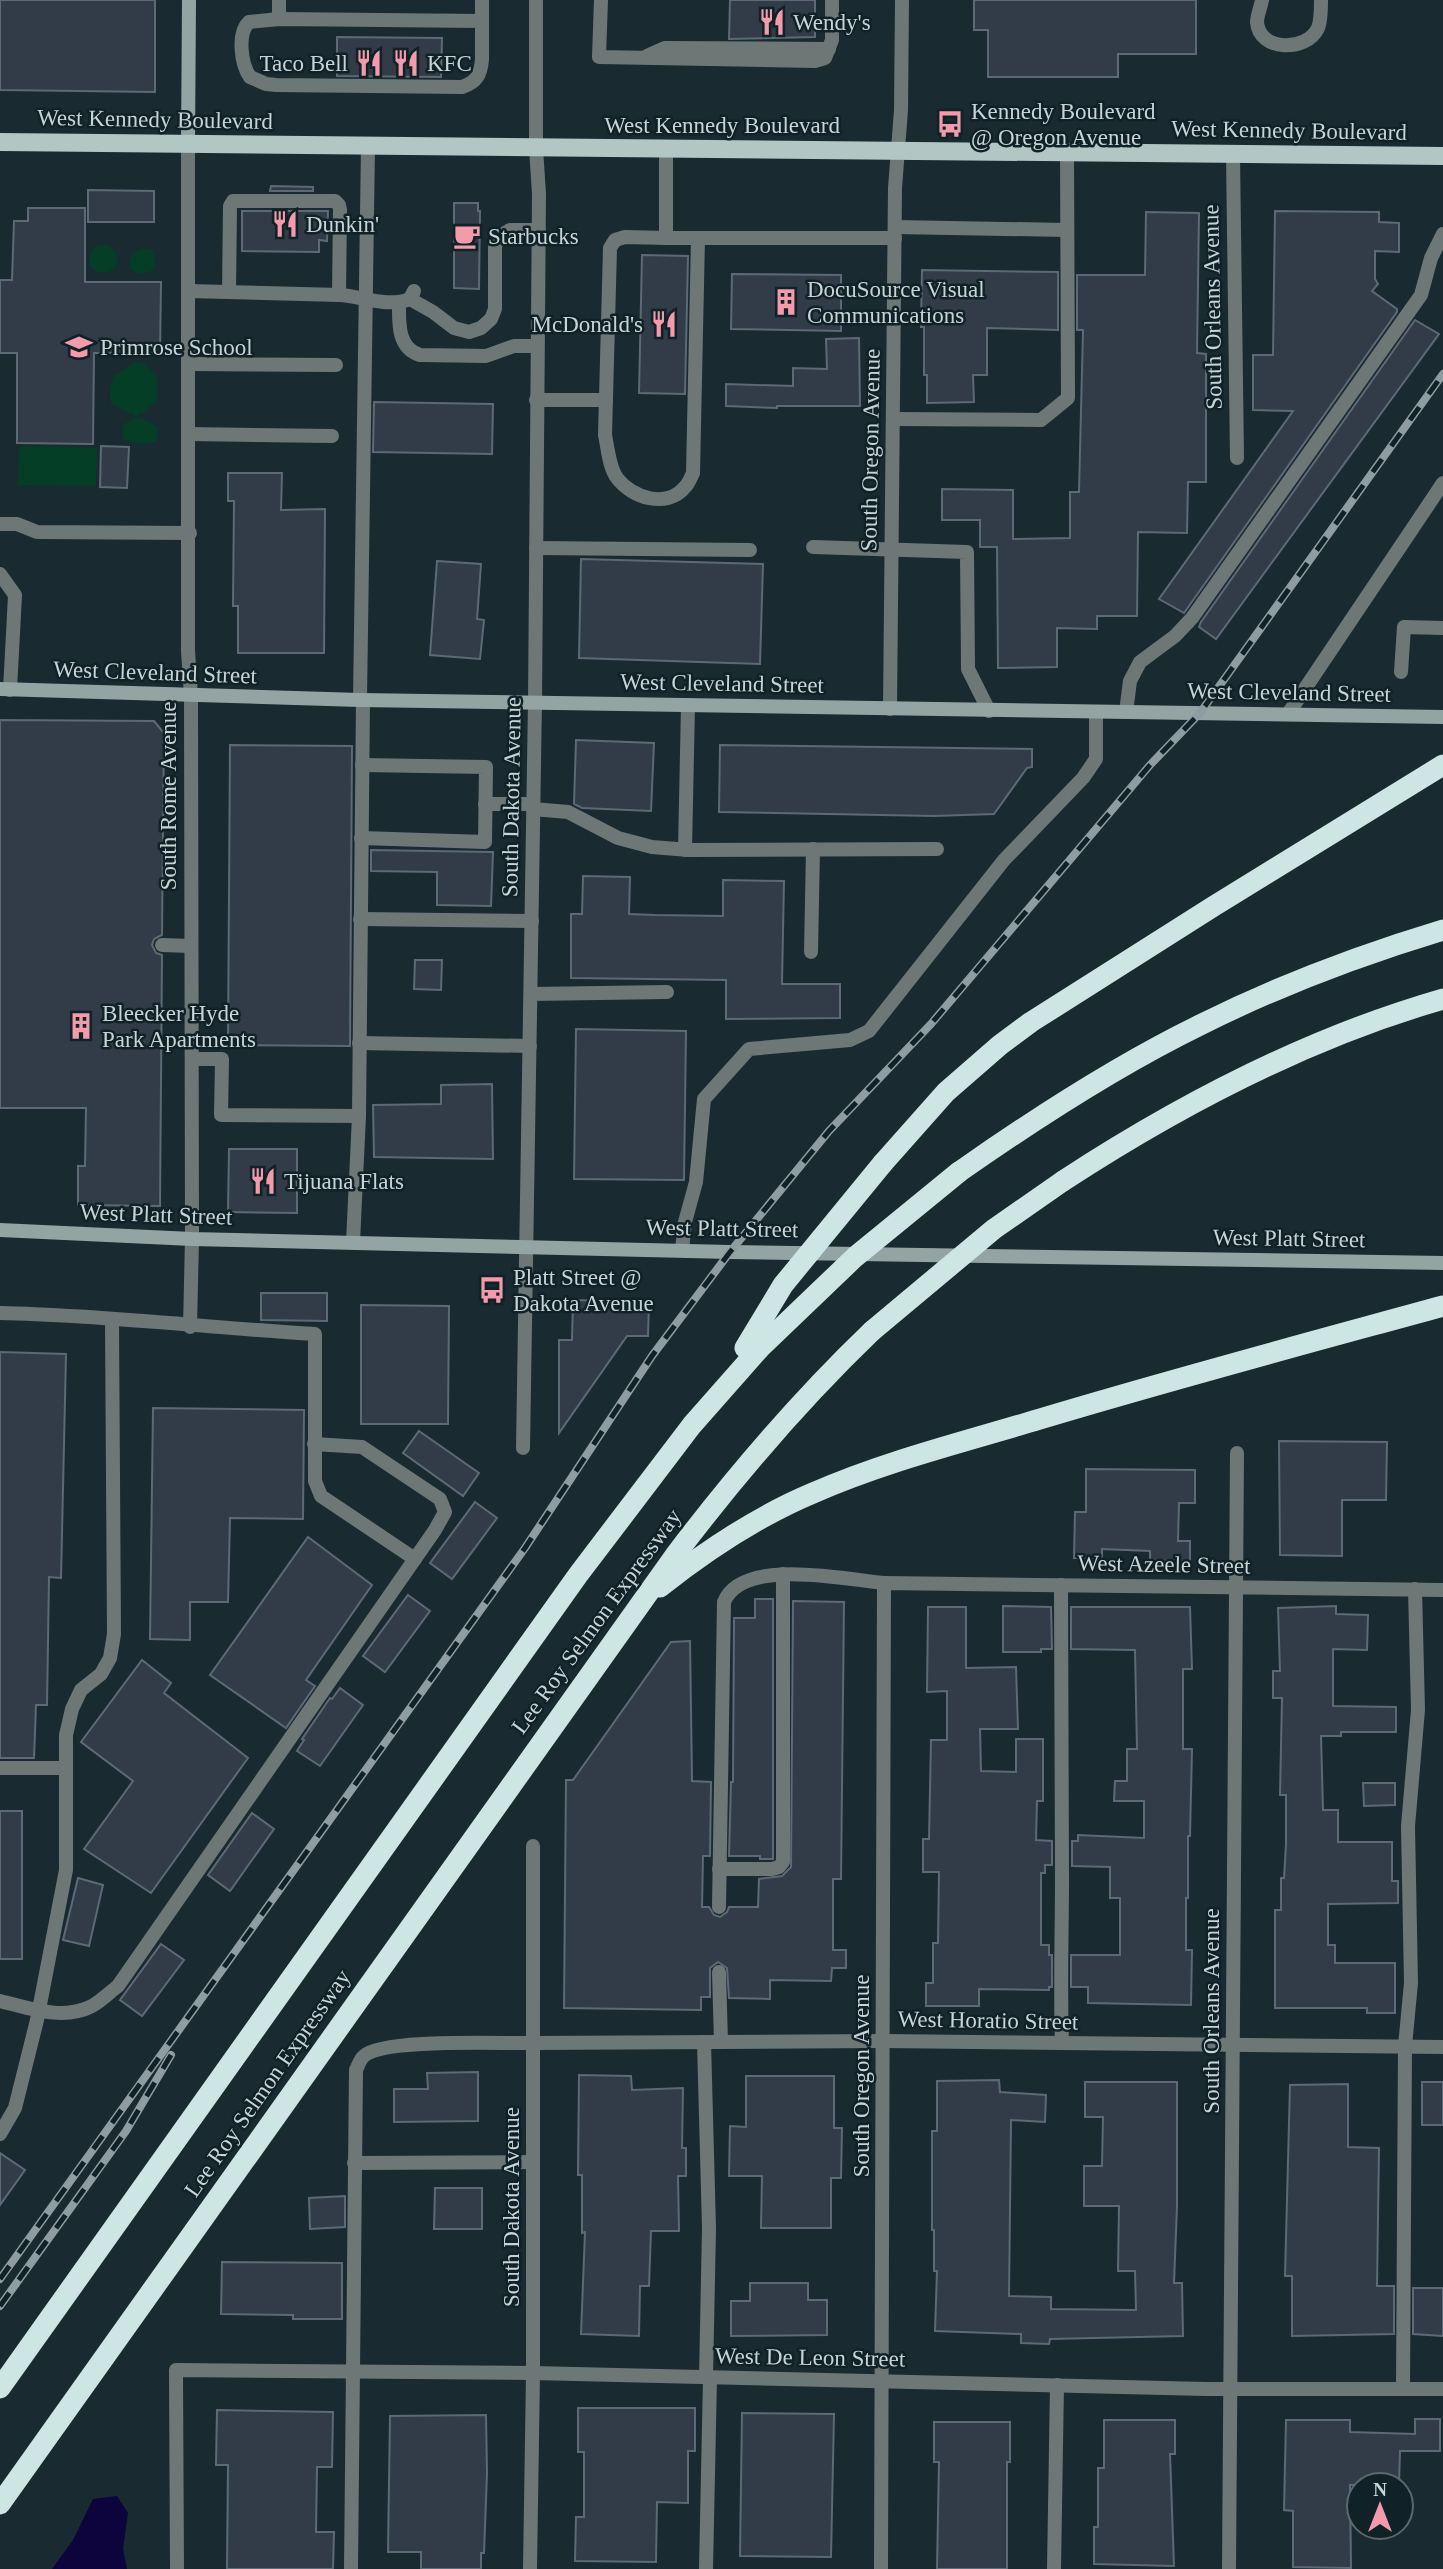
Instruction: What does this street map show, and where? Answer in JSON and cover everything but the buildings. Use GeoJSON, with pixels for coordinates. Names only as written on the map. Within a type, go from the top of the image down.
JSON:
{"type":"FeatureCollection","features":[{"type":"Feature","properties":{"kind":"highway"},"geometry":{"type":"LineString","coordinates":[[752,1349],[783,1285],[883,1163],[946,1092],[1000,1045],[1202,913],[1443,765]]}},
{"type":"Feature","properties":{"kind":"highway","name":"Lee Roy Selmon Expressway"},"geometry":{"type":"LineString","coordinates":[[0,2388],[578,1575],[685,1435],[732,1379],[752,1349],[855,1258],[959,1172],[1083,1090],[1197,1026],[1303,979],[1443,930]]}},
{"type":"Feature","properties":{"kind":"highway","name":"Lee Roy Selmon Expressway"},"geometry":{"type":"LineString","coordinates":[[0,2504],[698,1524],[757,1452],[825,1376],[872,1331],[994,1229],[1120,1144],[1218,1090],[1316,1045],[1365,1025],[1443,999]]}},
{"type":"Feature","properties":{"kind":"highway"},"geometry":{"type":"LineString","coordinates":[[642,1602],[693,1562],[759,1520],[811,1494],[863,1473],[1141,1389],[1443,1306]]}},
{"type":"Feature","properties":{"kind":"main road"},"geometry":{"type":"LineString","coordinates":[[188,144],[189,0]]}},
{"type":"Feature","properties":{"kind":"main road","name":"West Kennedy Boulevard"},"geometry":{"type":"LineString","coordinates":[[0,142],[1443,156]]}},
{"type":"Feature","properties":{"kind":"main road","name":"West Cleveland Street"},"geometry":{"type":"LineString","coordinates":[[5,690],[361,700],[1443,717]]}},
{"type":"Feature","properties":{"kind":"main road","name":"West Platt Street"},"geometry":{"type":"LineString","coordinates":[[0,1230],[192,1239],[1443,1263]]}},
{"type":"Feature","properties":{"kind":"street"},"geometry":{"type":"LineString","coordinates":[[279,0],[279,19]]}},
{"type":"Feature","properties":{"kind":"street"},"geometry":{"type":"LineString","coordinates":[[482,0],[482,21],[479,76],[470,85],[266,84],[250,77],[246,72],[243,30],[249,22],[279,19],[482,21]]}},
{"type":"Feature","properties":{"kind":"street","name":"South Dakota Avenue"},"geometry":{"type":"LineString","coordinates":[[523,1448],[535,702],[539,230],[537,0]]}},
{"type":"Feature","properties":{"kind":"street"},"geometry":{"type":"LineString","coordinates":[[601,0],[599,57],[815,61],[825,58],[830,49],[832,0]]}},
{"type":"Feature","properties":{"kind":"street","name":"South Oregon Avenue"},"geometry":{"type":"LineString","coordinates":[[890,709],[895,233],[901,110],[902,0]]}},
{"type":"Feature","properties":{"kind":"street"},"geometry":{"type":"LineString","coordinates":[[1262,0],[1257,23],[1263,37],[1275,44],[1295,46],[1308,40],[1318,28],[1321,0]]}},
{"type":"Feature","properties":{"kind":"street","name":"South Rome Avenue"},"geometry":{"type":"LineString","coordinates":[[188,144],[188,651],[191,696],[192,1059],[190,1326]]}},
{"type":"Feature","properties":{"kind":"street"},"geometry":{"type":"LineString","coordinates":[[353,1242],[359,1116],[368,145]]}},
{"type":"Feature","properties":{"kind":"street"},"geometry":{"type":"LineString","coordinates":[[666,149],[666,238]]}},
{"type":"Feature","properties":{"kind":"street"},"geometry":{"type":"LineString","coordinates":[[893,419],[1041,420],[1068,398],[1067,152]]}},
{"type":"Feature","properties":{"kind":"street","name":"South Orleans Avenue"},"geometry":{"type":"LineString","coordinates":[[1234,155],[1237,458]]}},
{"type":"Feature","properties":{"kind":"street"},"geometry":{"type":"LineString","coordinates":[[229,292],[230,206],[233,201],[335,201],[340,205],[339,295]]}},
{"type":"Feature","properties":{"kind":"street"},"geometry":{"type":"LineString","coordinates":[[189,291],[339,295],[367,301],[408,297],[454,328],[469,332],[481,328],[491,319],[495,309],[495,247],[498,237],[510,230],[539,230]]}},
{"type":"Feature","properties":{"kind":"street"},"geometry":{"type":"LineString","coordinates":[[698,238],[694,473],[685,488],[670,497],[643,497],[617,478],[610,461],[605,435],[610,248],[615,240],[625,237],[698,238],[1067,230]]}},
{"type":"Feature","properties":{"kind":"street"},"geometry":{"type":"LineString","coordinates":[[1126,712],[1130,681],[1140,662],[1175,636],[1192,618],[1421,295],[1431,258],[1443,234]]}},
{"type":"Feature","properties":{"kind":"street"},"geometry":{"type":"LineString","coordinates":[[408,297],[403,340],[413,353],[430,356],[486,356],[514,346],[537,346]]}},
{"type":"Feature","properties":{"kind":"street"},"geometry":{"type":"LineString","coordinates":[[189,364],[336,365]]}},
{"type":"Feature","properties":{"kind":"street"},"geometry":{"type":"LineString","coordinates":[[537,400],[606,400]]}},
{"type":"Feature","properties":{"kind":"street"},"geometry":{"type":"LineString","coordinates":[[189,434],[332,436]]}},
{"type":"Feature","properties":{"kind":"street"},"geometry":{"type":"LineString","coordinates":[[1288,714],[1443,483]]}},
{"type":"Feature","properties":{"kind":"street"},"geometry":{"type":"LineString","coordinates":[[0,524],[17,524],[37,532],[190,533]]}},
{"type":"Feature","properties":{"kind":"street"},"geometry":{"type":"LineString","coordinates":[[813,547],[967,552],[968,669],[989,711]]}},
{"type":"Feature","properties":{"kind":"street"},"geometry":{"type":"LineString","coordinates":[[536,548],[750,550]]}},
{"type":"Feature","properties":{"kind":"street"},"geometry":{"type":"LineString","coordinates":[[0,574],[15,594],[5,690]]}},
{"type":"Feature","properties":{"kind":"street"},"geometry":{"type":"LineString","coordinates":[[1401,672],[1404,627],[1443,628]]}},
{"type":"Feature","properties":{"kind":"street"},"geometry":{"type":"LineString","coordinates":[[685,850],[688,705]]}},
{"type":"Feature","properties":{"kind":"street"},"geometry":{"type":"LineString","coordinates":[[682,1250],[685,1222],[696,1182],[704,1099],[749,1049],[850,1040],[869,1031],[1004,860],[1083,778],[1096,759],[1096,712]]}},
{"type":"Feature","properties":{"kind":"street"},"geometry":{"type":"LineString","coordinates":[[361,838],[485,842],[486,767],[362,765]]}},
{"type":"Feature","properties":{"kind":"street"},"geometry":{"type":"LineString","coordinates":[[485,804],[568,812],[618,838],[652,847],[685,850],[937,849]]}},
{"type":"Feature","properties":{"kind":"street"},"geometry":{"type":"LineString","coordinates":[[811,952],[813,849]]}},
{"type":"Feature","properties":{"kind":"street"},"geometry":{"type":"LineString","coordinates":[[360,919],[532,921]]}},
{"type":"Feature","properties":{"kind":"street"},"geometry":{"type":"LineString","coordinates":[[162,944],[191,946]]}},
{"type":"Feature","properties":{"kind":"street"},"geometry":{"type":"LineString","coordinates":[[531,993],[667,992]]}},
{"type":"Feature","properties":{"kind":"street"},"geometry":{"type":"LineString","coordinates":[[359,1043],[530,1046]]}},
{"type":"Feature","properties":{"kind":"street"},"geometry":{"type":"LineString","coordinates":[[192,1059],[222,1059],[221,1115],[359,1116]]}},
{"type":"Feature","properties":{"kind":"street"},"geometry":{"type":"LineString","coordinates":[[0,1313],[56,1314],[316,1334],[315,1481],[321,1496],[415,1559]]}},
{"type":"Feature","properties":{"kind":"street"},"geometry":{"type":"LineString","coordinates":[[0,2134],[15,2108],[39,2010],[66,1870],[66,1735],[72,1709],[81,1690],[101,1674],[110,1658],[114,1634],[112,1320]]}},
{"type":"Feature","properties":{"kind":"street"},"geometry":{"type":"LineString","coordinates":[[0,2001],[69,2014],[93,2006],[118,1986],[445,1512],[440,1499],[362,1447],[314,1444]]}},
{"type":"Feature","properties":{"kind":"street","name":"South Orleans Avenue"},"geometry":{"type":"LineString","coordinates":[[1229,2569],[1237,1454]]}},
{"type":"Feature","properties":{"kind":"street"},"geometry":{"type":"LineString","coordinates":[[719,1870],[772,1870],[783,1862],[783,1574]]}},
{"type":"Feature","properties":{"kind":"street","name":"West Azeele Street"},"geometry":{"type":"LineString","coordinates":[[719,1907],[724,1602],[727,1594],[746,1580],[760,1575],[783,1574],[884,1583],[1443,1590]]}},
{"type":"Feature","properties":{"kind":"street","name":"South Oregon Avenue"},"geometry":{"type":"LineString","coordinates":[[881,2569],[884,1583]]}},
{"type":"Feature","properties":{"kind":"street"},"geometry":{"type":"LineString","coordinates":[[1062,1585],[1062,2043]]}},
{"type":"Feature","properties":{"kind":"street"},"geometry":{"type":"LineString","coordinates":[[1403,2389],[1405,2046],[1411,1983],[1408,1826],[1418,1710],[1415,1589]]}},
{"type":"Feature","properties":{"kind":"street"},"geometry":{"type":"LineString","coordinates":[[0,1768],[66,1768]]}},
{"type":"Feature","properties":{"kind":"street","name":"South Dakota Avenue"},"geometry":{"type":"LineString","coordinates":[[530,2569],[533,2373],[533,1846]]}},
{"type":"Feature","properties":{"kind":"street"},"geometry":{"type":"LineString","coordinates":[[719,1972],[721,2042]]}},
{"type":"Feature","properties":{"kind":"street","name":"West Horatio Street"},"geometry":{"type":"LineString","coordinates":[[351,2569],[356,2070],[364,2056],[381,2048],[405,2045],[533,2043],[884,2041],[1443,2046]]}},
{"type":"Feature","properties":{"kind":"street"},"geometry":{"type":"LineString","coordinates":[[704,2042],[709,2228],[706,2569]]}},
{"type":"Feature","properties":{"kind":"street"},"geometry":{"type":"LineString","coordinates":[[354,2163],[533,2162]]}},
{"type":"Feature","properties":{"kind":"street","name":"West De Leon Street"},"geometry":{"type":"LineString","coordinates":[[177,2569],[176,2370],[533,2373],[883,2382],[1443,2389]]}},
{"type":"Feature","properties":{"kind":"street"},"geometry":{"type":"LineString","coordinates":[[1054,2569],[1057,2385]]}},
{"type":"Feature","properties":{"kind":"green space"},"geometry":{"type":"Polygon","coordinates":[[[103,245],[113,249],[117,259],[113,269],[103,273],[93,269],[89,259],[93,249],[103,245]]]}},
{"type":"Feature","properties":{"kind":"green space"},"geometry":{"type":"Polygon","coordinates":[[[141,248],[153,250],[155,268],[146,273],[130,269],[130,258],[141,248]]]}},
{"type":"Feature","properties":{"kind":"green space"},"geometry":{"type":"Polygon","coordinates":[[[134,363],[143,363],[157,376],[157,401],[141,414],[134,416],[111,403],[110,390],[113,377],[134,363]]]}},
{"type":"Feature","properties":{"kind":"green space"},"geometry":{"type":"Polygon","coordinates":[[[134,418],[142,418],[157,427],[157,441],[140,443],[123,439],[123,425],[134,418]]]}},
{"type":"Feature","properties":{"kind":"green space"},"geometry":{"type":"Polygon","coordinates":[[[19,446],[97,448],[96,486],[18,485],[19,446]]]}},
{"type":"Feature","properties":{"kind":"shaded area"},"geometry":{"type":"Polygon","coordinates":[[[117,2496],[128,2513],[123,2549],[127,2569],[52,2569],[73,2540],[93,2499],[117,2496]]]}},
{"type":"Feature","properties":{"kind":"railway"},"geometry":{"type":"LineString","coordinates":[[0,2279],[525,1548],[652,1356],[730,1252],[829,1131],[931,1024],[1150,765],[1200,713],[1443,374]]}},
{"type":"Feature","properties":{"kind":"railway"},"geometry":{"type":"LineString","coordinates":[[0,2306],[126,2131],[171,2055]]}},
{"type":"Feature","properties":{"kind":"place","name":"Wendy's"},"geometry":{"type":"Point","coordinates":[772,22]}},
{"type":"Feature","properties":{"kind":"place","name":"Taco Bell"},"geometry":{"type":"Point","coordinates":[369,63]}},
{"type":"Feature","properties":{"kind":"place","name":"KFC"},"geometry":{"type":"Point","coordinates":[406,63]}},
{"type":"Feature","properties":{"kind":"place","name":"Kennedy Boulevard @ Oregon Avenue"},"geometry":{"type":"Point","coordinates":[950,124]}},
{"type":"Feature","properties":{"kind":"place","name":"Dunkin'"},"geometry":{"type":"Point","coordinates":[285,224]}},
{"type":"Feature","properties":{"kind":"place","name":"Starbucks"},"geometry":{"type":"Point","coordinates":[467,236]}},
{"type":"Feature","properties":{"kind":"place","name":"DocuSource Visual Communications"},"geometry":{"type":"Point","coordinates":[786,302]}},
{"type":"Feature","properties":{"kind":"place","name":"McDonald's"},"geometry":{"type":"Point","coordinates":[664,324]}},
{"type":"Feature","properties":{"kind":"place","name":"Primrose School"},"geometry":{"type":"Point","coordinates":[79,347]}},
{"type":"Feature","properties":{"kind":"place","name":"Bleecker Hyde Park Apartments"},"geometry":{"type":"Point","coordinates":[81,1026]}},
{"type":"Feature","properties":{"kind":"place","name":"Tijuana Flats"},"geometry":{"type":"Point","coordinates":[263,1181]}},
{"type":"Feature","properties":{"kind":"place","name":"Platt Street @ Dakota Avenue"},"geometry":{"type":"Point","coordinates":[492,1290]}}]}
